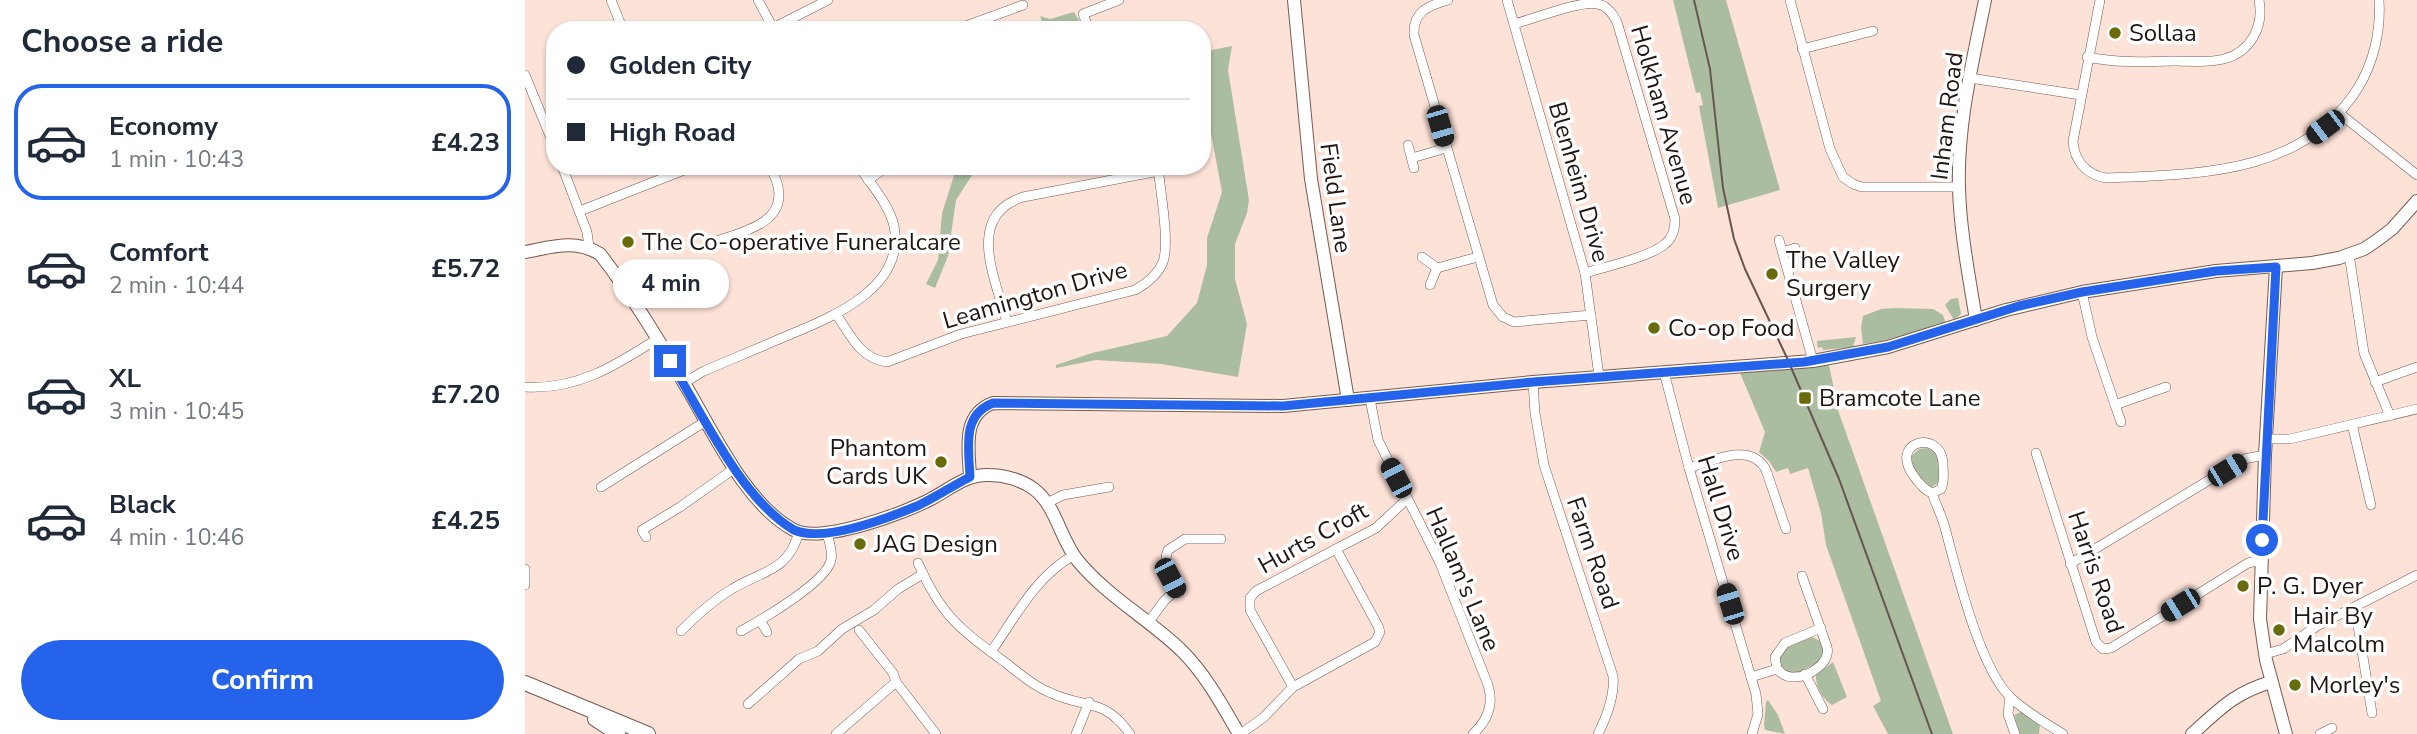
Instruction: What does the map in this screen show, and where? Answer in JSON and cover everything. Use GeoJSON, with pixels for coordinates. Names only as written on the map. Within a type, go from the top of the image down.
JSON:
{"type":"FeatureCollection","features":[{"type":"Feature","properties":{"kind":"main road"},"geometry":{"type":"LineString","coordinates":[[525,683],[648,734]]}},
{"type":"Feature","properties":{"kind":"main road"},"geometry":{"type":"LineString","coordinates":[[567,701],[618,734]]}},
{"type":"Feature","properties":{"kind":"street"},"geometry":{"type":"LineString","coordinates":[[611,0],[619,21]]}},
{"type":"Feature","properties":{"kind":"street"},"geometry":{"type":"LineString","coordinates":[[758,0],[769,21]]}},
{"type":"Feature","properties":{"kind":"street"},"geometry":{"type":"LineString","coordinates":[[788,21],[828,0]]}},
{"type":"Feature","properties":{"kind":"street"},"geometry":{"type":"LineString","coordinates":[[1086,21],[1083,14],[1119,0]]}},
{"type":"Feature","properties":{"kind":"street","name":"Field Lane"},"geometry":{"type":"LineString","coordinates":[[1294,0],[1311,179],[1348,400]]}},
{"type":"Feature","properties":{"kind":"street"},"geometry":{"type":"LineString","coordinates":[[1448,0],[1422,11],[1415,19],[1413,29],[1493,305],[1499,314],[1509,321],[1521,323],[1591,315]]}},
{"type":"Feature","properties":{"kind":"street","name":"Blenheim Drive"},"geometry":{"type":"LineString","coordinates":[[1507,0],[1585,273],[1599,376]]}},
{"type":"Feature","properties":{"kind":"street"},"geometry":{"type":"LineString","coordinates":[[1790,0],[1830,149],[1843,177],[1862,187],[1959,187]]}},
{"type":"Feature","properties":{"kind":"street","name":"Inham Road"},"geometry":{"type":"LineString","coordinates":[[1976,320],[1959,187],[1961,137],[1985,0]]}},
{"type":"Feature","properties":{"kind":"street"},"geometry":{"type":"LineString","coordinates":[[2100,0],[2074,131],[2074,151],[2091,174],[2106,178],[2195,172],[2250,164],[2268,159],[2311,138],[2339,113],[2360,84],[2374,50],[2379,23],[2379,0]]}},
{"type":"Feature","properties":{"kind":"street"},"geometry":{"type":"LineString","coordinates":[[2088,57],[2127,63],[2225,59],[2242,51],[2255,37],[2261,16],[2259,0]]}},
{"type":"Feature","properties":{"kind":"street","name":"Holkham Avenue"},"geometry":{"type":"LineString","coordinates":[[1514,24],[1584,4],[1606,3],[1617,22],[1675,225],[1671,237],[1662,246],[1585,273]]}},
{"type":"Feature","properties":{"kind":"street"},"geometry":{"type":"LineString","coordinates":[[988,21],[1023,5]]}},
{"type":"Feature","properties":{"kind":"street"},"geometry":{"type":"LineString","coordinates":[[1802,49],[1873,31]]}},
{"type":"Feature","properties":{"kind":"street"},"geometry":{"type":"LineString","coordinates":[[525,75],[546,126]]}},
{"type":"Feature","properties":{"kind":"street"},"geometry":{"type":"LineString","coordinates":[[1970,78],[2081,95]]}},
{"type":"Feature","properties":{"kind":"street"},"geometry":{"type":"LineString","coordinates":[[2339,113],[2417,174]]}},
{"type":"Feature","properties":{"kind":"street"},"geometry":{"type":"LineString","coordinates":[[1408,145],[1413,163],[1447,148]]}},
{"type":"Feature","properties":{"kind":"street"},"geometry":{"type":"LineString","coordinates":[[566,175],[587,232],[589,247]]}},
{"type":"Feature","properties":{"kind":"street"},"geometry":{"type":"LineString","coordinates":[[580,211],[671,175]]}},
{"type":"Feature","properties":{"kind":"street"},"geometry":{"type":"LineString","coordinates":[[717,241],[762,224],[773,213],[778,198],[773,175]]}},
{"type":"Feature","properties":{"kind":"street"},"geometry":{"type":"LineString","coordinates":[[684,383],[694,376],[836,314],[863,297],[879,280],[894,247],[895,230],[891,216],[865,175]]}},
{"type":"Feature","properties":{"kind":"street"},"geometry":{"type":"LineString","coordinates":[[868,180],[875,175]]}},
{"type":"Feature","properties":{"kind":"street"},"geometry":{"type":"LineString","coordinates":[[1007,322],[988,245],[991,223],[998,212],[1023,197],[1130,175]]}},
{"type":"Feature","properties":{"kind":"street","name":"Leamington Drive"},"geometry":{"type":"LineString","coordinates":[[836,314],[863,353],[875,360],[887,362],[942,340],[1135,290],[1148,282],[1161,266],[1165,250],[1159,175]]}},
{"type":"Feature","properties":{"kind":"street"},"geometry":{"type":"LineString","coordinates":[[970,477],[969,429],[974,416],[993,403],[1249,408],[1599,376],[1813,361],[1888,347],[2033,303],[2082,292],[2216,271],[2312,263],[2349,254],[2364,248],[2392,229],[2417,201]]}},
{"type":"Feature","properties":{"kind":"street"},"geometry":{"type":"LineString","coordinates":[[1779,240],[1813,361]]}},
{"type":"Feature","properties":{"kind":"street"},"geometry":{"type":"LineString","coordinates":[[525,252],[564,245],[589,247],[604,259],[752,492],[771,512],[799,532],[827,533],[917,506],[970,477],[989,475],[1010,478],[1030,487],[1047,503],[1074,555],[1115,597],[1185,653],[1202,673],[1239,734],[1263,718],[1293,687],[1375,642],[1378,637],[1378,626],[1336,549]]}},
{"type":"Feature","properties":{"kind":"street"},"geometry":{"type":"LineString","coordinates":[[1783,253],[1795,248]]}},
{"type":"Feature","properties":{"kind":"street"},"geometry":{"type":"LineString","coordinates":[[2349,254],[2361,341],[2390,416]]}},
{"type":"Feature","properties":{"kind":"street"},"geometry":{"type":"LineString","coordinates":[[1422,257],[1437,268]]}},
{"type":"Feature","properties":{"kind":"street"},"geometry":{"type":"LineString","coordinates":[[1437,268],[1478,257]]}},
{"type":"Feature","properties":{"kind":"street"},"geometry":{"type":"LineString","coordinates":[[2276,267],[2265,455],[2260,620],[2271,682],[2286,734]]}},
{"type":"Feature","properties":{"kind":"street"},"geometry":{"type":"LineString","coordinates":[[1430,285],[1437,268]]}},
{"type":"Feature","properties":{"kind":"street"},"geometry":{"type":"LineString","coordinates":[[2082,292],[2092,337],[2121,422]]}},
{"type":"Feature","properties":{"kind":"street"},"geometry":{"type":"LineString","coordinates":[[525,387],[558,387],[579,381],[616,365],[657,340]]}},
{"type":"Feature","properties":{"kind":"street"},"geometry":{"type":"LineString","coordinates":[[2375,382],[2417,367]]}},
{"type":"Feature","properties":{"kind":"street","name":"Hall Drive"},"geometry":{"type":"LineString","coordinates":[[1664,372],[1689,468],[1751,677],[1758,708],[1752,734]]}},
{"type":"Feature","properties":{"kind":"street","name":"Farm Road"},"geometry":{"type":"LineString","coordinates":[[1533,382],[1544,465],[1613,676],[1614,686],[1609,709],[1598,734]]}},
{"type":"Feature","properties":{"kind":"street"},"geometry":{"type":"LineString","coordinates":[[2115,405],[2166,387]]}},
{"type":"Feature","properties":{"kind":"street"},"geometry":{"type":"LineString","coordinates":[[2155,391],[2159,402]]}},
{"type":"Feature","properties":{"kind":"street","name":"Hallam's Lane"},"geometry":{"type":"LineString","coordinates":[[1370,399],[1378,440],[1440,563],[1491,694],[1487,718],[1473,734]]}},
{"type":"Feature","properties":{"kind":"street"},"geometry":{"type":"LineString","coordinates":[[2266,439],[2290,439],[2417,409]]}},
{"type":"Feature","properties":{"kind":"street"},"geometry":{"type":"LineString","coordinates":[[601,487],[706,422]]}},
{"type":"Feature","properties":{"kind":"street"},"geometry":{"type":"LineString","coordinates":[[2352,424],[2371,505]]}},
{"type":"Feature","properties":{"kind":"street"},"geometry":{"type":"LineString","coordinates":[[1932,493],[1941,489],[1944,483],[1942,454],[1933,444],[1922,443],[1908,451],[1906,462],[1924,489],[1932,493],[1981,643],[1997,681],[2010,697],[2050,731],[2063,734]]}},
{"type":"Feature","properties":{"kind":"street","name":"Harris Road"},"geometry":{"type":"LineString","coordinates":[[2036,453],[2098,646],[2107,649],[2248,563],[2262,560]]}},
{"type":"Feature","properties":{"kind":"street"},"geometry":{"type":"LineString","coordinates":[[1689,468],[1736,454],[1754,457],[1766,470],[1786,529]]}},
{"type":"Feature","properties":{"kind":"street"},"geometry":{"type":"LineString","coordinates":[[2070,564],[2244,459],[2265,455]]}},
{"type":"Feature","properties":{"kind":"street"},"geometry":{"type":"LineString","coordinates":[[646,537],[642,530],[735,468]]}},
{"type":"Feature","properties":{"kind":"street"},"geometry":{"type":"LineString","coordinates":[[1047,503],[1063,495],[1109,487]]}},
{"type":"Feature","properties":{"kind":"street","name":"Hurts Croft"},"geometry":{"type":"LineString","coordinates":[[1293,687],[1250,610],[1250,598],[1256,591],[1376,528],[1407,499]]}},
{"type":"Feature","properties":{"kind":"street"},"geometry":{"type":"LineString","coordinates":[[1148,623],[1164,601],[1178,592],[1167,570],[1165,560],[1168,550],[1185,539],[1216,539],[1212,527]]}},
{"type":"Feature","properties":{"kind":"street"},"geometry":{"type":"LineString","coordinates":[[681,631],[730,590],[782,564],[792,552],[799,532]]}},
{"type":"Feature","properties":{"kind":"street"},"geometry":{"type":"LineString","coordinates":[[741,632],[781,608],[825,573],[832,559],[827,533]]}},
{"type":"Feature","properties":{"kind":"street"},"geometry":{"type":"LineString","coordinates":[[991,652],[1043,578],[1074,555]]}},
{"type":"Feature","properties":{"kind":"street"},"geometry":{"type":"LineString","coordinates":[[918,563],[949,618],[991,652],[1040,688],[1062,697],[1089,702],[1111,713],[1130,734]]}},
{"type":"Feature","properties":{"kind":"street"},"geometry":{"type":"LineString","coordinates":[[525,569],[525,585]]}},
{"type":"Feature","properties":{"kind":"street"},"geometry":{"type":"LineString","coordinates":[[748,704],[799,659],[818,651],[842,629],[874,610],[898,589],[923,574]]}},
{"type":"Feature","properties":{"kind":"street"},"geometry":{"type":"LineString","coordinates":[[2265,654],[2283,649],[2317,626],[2417,575]]}},
{"type":"Feature","properties":{"kind":"street"},"geometry":{"type":"LineString","coordinates":[[1751,677],[1777,669],[1790,677],[1805,674],[1822,665],[1828,657],[1829,652],[1802,576]]}},
{"type":"Feature","properties":{"kind":"street"},"geometry":{"type":"LineString","coordinates":[[2355,607],[2372,713]]}},
{"type":"Feature","properties":{"kind":"street"},"geometry":{"type":"LineString","coordinates":[[683,613],[690,622]]}},
{"type":"Feature","properties":{"kind":"street"},"geometry":{"type":"LineString","coordinates":[[760,620],[767,632]]}},
{"type":"Feature","properties":{"kind":"street"},"geometry":{"type":"LineString","coordinates":[[1777,669],[1775,657],[1781,647],[1821,628]]}},
{"type":"Feature","properties":{"kind":"street"},"geometry":{"type":"LineString","coordinates":[[859,629],[936,734]]}},
{"type":"Feature","properties":{"kind":"street"},"geometry":{"type":"LineString","coordinates":[[833,638],[841,646]]}},
{"type":"Feature","properties":{"kind":"street"},"geometry":{"type":"LineString","coordinates":[[1805,674],[1823,709]]}},
{"type":"Feature","properties":{"kind":"street"},"geometry":{"type":"LineString","coordinates":[[836,734],[896,682]]}},
{"type":"Feature","properties":{"kind":"street"},"geometry":{"type":"LineString","coordinates":[[2192,734],[2231,700],[2250,688],[2271,682]]}},
{"type":"Feature","properties":{"kind":"street"},"geometry":{"type":"LineString","coordinates":[[2010,697],[2008,714],[2015,734]]}},
{"type":"Feature","properties":{"kind":"street"},"geometry":{"type":"LineString","coordinates":[[1076,734],[1089,702]]}},
{"type":"Feature","properties":{"kind":"street"},"geometry":{"type":"LineString","coordinates":[[2317,724],[2320,734],[2332,728]]}},
{"type":"Feature","properties":{"kind":"green space"},"geometry":{"type":"Polygon","coordinates":[[[1673,0],[1726,0],[1780,190],[1718,208],[1699,106],[1703,105],[1700,92],[1696,93],[1673,0]]]}},
{"type":"Feature","properties":{"kind":"green space"},"geometry":{"type":"Polygon","coordinates":[[[1074,12],[1079,21],[1042,21],[1040,16],[1050,19],[1074,12]]]}},
{"type":"Feature","properties":{"kind":"green space"},"geometry":{"type":"Polygon","coordinates":[[[1232,46],[1228,70],[1249,200],[1235,244],[1235,279],[1247,324],[1238,377],[1161,364],[1096,360],[1056,368],[1056,365],[1092,353],[1167,336],[1197,303],[1207,265],[1207,238],[1222,192],[1211,133],[1211,50],[1232,46]]]}},
{"type":"Feature","properties":{"kind":"green space"},"geometry":{"type":"Polygon","coordinates":[[[954,175],[972,175],[956,200],[948,256],[935,288],[926,284],[938,260],[942,213],[954,175]]]}},
{"type":"Feature","properties":{"kind":"green space"},"geometry":{"type":"Polygon","coordinates":[[[1958,298],[1961,314],[1954,320],[1945,305],[1951,299],[1958,298]]]}},
{"type":"Feature","properties":{"kind":"green space"},"geometry":{"type":"Polygon","coordinates":[[[1881,309],[1933,309],[1943,315],[1946,324],[1863,344],[1863,316],[1881,309]]]}},
{"type":"Feature","properties":{"kind":"green space"},"geometry":{"type":"Polygon","coordinates":[[[1856,337],[1853,347],[1823,350],[1822,347],[1818,348],[1817,341],[1856,337]]]}},
{"type":"Feature","properties":{"kind":"green space"},"geometry":{"type":"Polygon","coordinates":[[[1829,365],[1839,413],[1953,734],[1888,734],[1873,706],[1881,701],[1826,545],[1821,513],[1808,468],[1790,474],[1788,468],[1776,472],[1759,452],[1765,432],[1740,373],[1829,365]]]}},
{"type":"Feature","properties":{"kind":"green space"},"geometry":{"type":"Polygon","coordinates":[[[1926,448],[1934,453],[1938,462],[1938,483],[1932,487],[1928,487],[1913,467],[1911,456],[1919,449],[1926,448]]]}},
{"type":"Feature","properties":{"kind":"green space"},"geometry":{"type":"Polygon","coordinates":[[[1807,637],[1822,642],[1825,654],[1816,664],[1794,674],[1780,664],[1780,651],[1807,637]]]}},
{"type":"Feature","properties":{"kind":"green space"},"geometry":{"type":"Polygon","coordinates":[[[1833,662],[1847,697],[1832,705],[1820,692],[1816,675],[1833,662]]]}},
{"type":"Feature","properties":{"kind":"green space"},"geometry":{"type":"Polygon","coordinates":[[[1768,700],[1778,715],[1785,734],[1765,730],[1768,700]]]}},
{"type":"Feature","properties":{"kind":"green space"},"geometry":{"type":"Polygon","coordinates":[[[2021,712],[2040,724],[2039,734],[2020,734],[2014,715],[2021,712]]]}},
{"type":"Feature","properties":{"kind":"tram line"},"geometry":{"type":"LineString","coordinates":[[1694,0],[1710,69],[1723,188],[1734,239],[1839,479],[1932,734]]}},
{"type":"Feature","properties":{"kind":"place","name":"Sollaa"},"geometry":{"type":"Point","coordinates":[2115,33]}},
{"type":"Feature","properties":{"kind":"place","name":"The Co-operative Funeralcare"},"geometry":{"type":"Point","coordinates":[628,242]}},
{"type":"Feature","properties":{"kind":"place","name":"The Valley Surgery"},"geometry":{"type":"Point","coordinates":[1772,274]}},
{"type":"Feature","properties":{"kind":"place","name":"Co-op Food"},"geometry":{"type":"Point","coordinates":[1654,328]}},
{"type":"Feature","properties":{"kind":"place","name":"Bramcote Lane"},"geometry":{"type":"Point","coordinates":[1805,398]}},
{"type":"Feature","properties":{"kind":"place","name":"Phantom Cards UK"},"geometry":{"type":"Point","coordinates":[941,462]}},
{"type":"Feature","properties":{"kind":"place","name":"JAG Design"},"geometry":{"type":"Point","coordinates":[860,544]}},
{"type":"Feature","properties":{"kind":"place","name":"P. G. Dyer"},"geometry":{"type":"Point","coordinates":[2243,586]}},
{"type":"Feature","properties":{"kind":"place","name":"Hair By Malcolm"},"geometry":{"type":"Point","coordinates":[2279,630]}},
{"type":"Feature","properties":{"kind":"place","name":"Morley's"},"geometry":{"type":"Point","coordinates":[2295,685]}},
{"type":"Feature","properties":{"kind":"route"},"geometry":{"type":"LineString","coordinates":[[670,361],[735,468],[760,501],[794,530],[827,533],[848,529],[917,506],[970,477],[969,429],[974,416],[993,403],[1249,408],[1599,376],[1804,362],[1888,347],[2019,306],[2082,292],[2216,271],[2276,267],[2262,540]]}}]}
